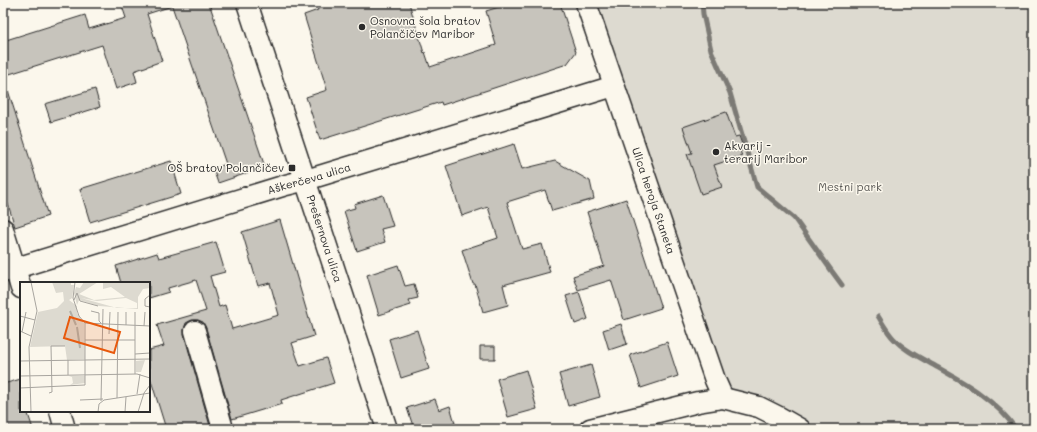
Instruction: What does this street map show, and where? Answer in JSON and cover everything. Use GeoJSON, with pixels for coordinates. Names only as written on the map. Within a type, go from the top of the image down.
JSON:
{"type":"FeatureCollection","features":[{"type":"Feature","properties":{"kind":"street","name":"Prešernova ulica"},"geometry":{"type":"LineString","coordinates":[[247,3],[387,429]]}},
{"type":"Feature","properties":{"kind":"street","name":"Ulica heroja Staneta"},"geometry":{"type":"LineString","coordinates":[[586,3],[715,380],[723,398]]}},
{"type":"Feature","properties":{"kind":"street","name":"Aškerčeva ulica"},"geometry":{"type":"LineString","coordinates":[[9,270],[614,86]]}},
{"type":"Feature","properties":{"kind":"street"},"geometry":{"type":"LineString","coordinates":[[3,229],[9,270],[20,286]]}},
{"type":"Feature","properties":{"kind":"street"},"geometry":{"type":"LineString","coordinates":[[195,330],[223,429]]}},
{"type":"Feature","properties":{"kind":"street"},"geometry":{"type":"LineString","coordinates":[[590,429],[698,402],[723,398],[759,407],[800,429]]}},
{"type":"Feature","properties":{"kind":"street"},"geometry":{"type":"LineString","coordinates":[[60,412],[65,429]]}},
{"type":"Feature","properties":{"kind":"green space","name":"Mestni park"},"geometry":{"type":"Polygon","coordinates":[[[594,3],[1034,3],[1034,429],[791,429],[726,398],[594,3]]]}},
{"type":"Feature","properties":{"kind":"building"},"geometry":{"type":"Polygon","coordinates":[[[121,3],[209,3],[265,167],[218,183],[213,169],[226,164],[172,6],[147,14],[162,61],[134,71],[137,82],[116,89],[102,45],[3,76],[3,41],[85,15],[89,29],[126,18],[121,3]]]}},
{"type":"Feature","properties":{"kind":"building"},"geometry":{"type":"Polygon","coordinates":[[[316,3],[409,3],[424,53],[425,52],[430,67],[496,45],[486,11],[512,3],[560,3],[576,52],[567,64],[442,105],[441,102],[320,140],[306,97],[327,90],[304,15],[318,10],[316,3]]]}},
{"type":"Feature","properties":{"kind":"building"},"geometry":{"type":"Polygon","coordinates":[[[3,84],[6,84],[48,216],[15,227],[3,188],[3,84]]]}},
{"type":"Feature","properties":{"kind":"building"},"geometry":{"type":"Polygon","coordinates":[[[95,89],[100,107],[51,122],[45,104],[95,89]]]}},
{"type":"Feature","properties":{"kind":"building","name":"Akvarij - terarij Maribor"},"geometry":{"type":"Polygon","coordinates":[[[726,112],[735,137],[739,136],[744,150],[740,151],[742,156],[714,165],[722,187],[701,194],[687,154],[692,153],[683,127],[726,112]]]}},
{"type":"Feature","properties":{"kind":"building"},"geometry":{"type":"Polygon","coordinates":[[[514,144],[522,169],[555,161],[590,181],[594,199],[552,211],[545,190],[507,202],[522,249],[542,244],[550,272],[503,285],[508,305],[483,312],[475,284],[473,284],[462,250],[498,238],[488,207],[462,216],[446,166],[514,144]]]}},
{"type":"Feature","properties":{"kind":"building"},"geometry":{"type":"Polygon","coordinates":[[[171,161],[181,194],[90,222],[80,189],[171,161]]]}},
{"type":"Feature","properties":{"kind":"building"},"geometry":{"type":"Polygon","coordinates":[[[383,195],[393,226],[381,229],[385,242],[357,251],[344,211],[355,208],[354,204],[383,195]]]}},
{"type":"Feature","properties":{"kind":"building"},"geometry":{"type":"Polygon","coordinates":[[[626,199],[661,308],[624,320],[611,280],[578,290],[573,276],[604,266],[587,212],[626,199]]]}},
{"type":"Feature","properties":{"kind":"building"},"geometry":{"type":"Polygon","coordinates":[[[280,220],[314,336],[292,343],[300,366],[326,358],[334,383],[281,400],[282,404],[232,419],[206,328],[203,322],[192,320],[186,323],[184,334],[210,426],[199,429],[166,429],[150,377],[150,350],[164,346],[157,325],[206,311],[196,280],[168,288],[169,292],[150,298],[150,282],[121,282],[116,266],[157,253],[159,258],[216,242],[225,272],[210,276],[219,307],[225,305],[232,329],[279,315],[270,283],[258,286],[242,232],[280,220]]]}},
{"type":"Feature","properties":{"kind":"building"},"geometry":{"type":"Polygon","coordinates":[[[398,265],[405,286],[414,284],[418,298],[409,300],[411,305],[379,315],[367,275],[398,265]]]}},
{"type":"Feature","properties":{"kind":"building"},"geometry":{"type":"Polygon","coordinates":[[[579,292],[588,319],[575,324],[566,296],[579,292]]]}},
{"type":"Feature","properties":{"kind":"building"},"geometry":{"type":"Polygon","coordinates":[[[621,324],[627,344],[609,350],[603,330],[621,324]]]}},
{"type":"Feature","properties":{"kind":"building"},"geometry":{"type":"Polygon","coordinates":[[[417,330],[429,369],[401,378],[389,339],[417,330]]]}},
{"type":"Feature","properties":{"kind":"building"},"geometry":{"type":"Polygon","coordinates":[[[667,342],[678,376],[641,388],[630,355],[667,342]]]}},
{"type":"Feature","properties":{"kind":"building"},"geometry":{"type":"Polygon","coordinates":[[[480,346],[495,346],[495,359],[480,359],[480,346]]]}},
{"type":"Feature","properties":{"kind":"building"},"geometry":{"type":"Polygon","coordinates":[[[591,365],[600,397],[568,406],[559,374],[591,365]]]}},
{"type":"Feature","properties":{"kind":"building"},"geometry":{"type":"Polygon","coordinates":[[[526,370],[537,409],[508,417],[497,379],[526,370]]]}},
{"type":"Feature","properties":{"kind":"building"},"geometry":{"type":"Polygon","coordinates":[[[20,379],[20,412],[27,412],[33,429],[3,429],[3,384],[20,379]]]}},
{"type":"Feature","properties":{"kind":"building"},"geometry":{"type":"Polygon","coordinates":[[[435,399],[439,410],[450,406],[455,423],[450,425],[452,429],[414,429],[407,408],[435,399]]]}},
{"type":"Feature","properties":{"kind":"waterway"},"geometry":{"type":"LineString","coordinates":[[702,3],[711,50],[730,93],[757,187],[794,218],[842,285]]}},
{"type":"Feature","properties":{"kind":"waterway"},"geometry":{"type":"LineString","coordinates":[[878,316],[898,343],[913,354],[958,379],[979,393],[999,409],[1016,429]]}},
{"type":"Feature","properties":{"kind":"place","name":"Osnovna šola bratov Polančičev Maribor"},"geometry":{"type":"Point","coordinates":[362,27]}},
{"type":"Feature","properties":{"kind":"place","name":"Akvarij - terarij Maribor"},"geometry":{"type":"Point","coordinates":[716,152]}},
{"type":"Feature","properties":{"kind":"place","name":"OŠ bratov Polančičev"},"geometry":{"type":"Point","coordinates":[292,168]}}]}
